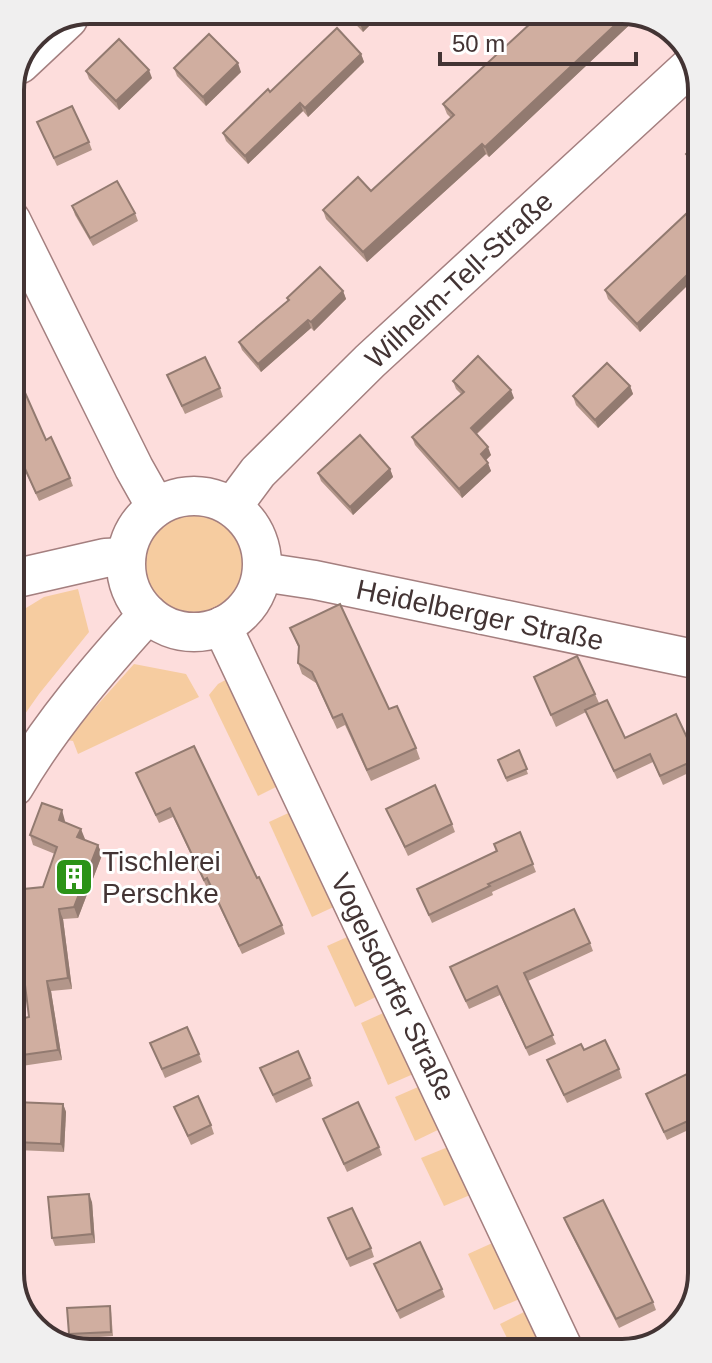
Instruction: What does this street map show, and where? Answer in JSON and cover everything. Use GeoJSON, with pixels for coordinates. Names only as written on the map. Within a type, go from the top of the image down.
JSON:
{"type":"FeatureCollection","features":[{"type":"Feature","properties":{"kind":"street","name":"Wilhelm-Tell-Straße"},"geometry":{"type":"LineString","coordinates":[[232,507],[258,472],[370,361],[685,71]]}},
{"type":"Feature","properties":{"kind":"street"},"geometry":{"type":"LineString","coordinates":[[24,246],[128,458],[156,507]]}},
{"type":"Feature","properties":{"kind":"street"},"geometry":{"type":"LineString","coordinates":[[194,495],[214,498],[232,507],[246,520],[256,536],[261,554],[262,572],[249,604],[237,617],[222,626],[203,631],[183,631],[165,626],[148,614],[135,598],[127,578],[126,557],[131,537],[141,520],[156,507],[174,499],[194,495]]}},
{"type":"Feature","properties":{"kind":"street"},"geometry":{"type":"LineString","coordinates":[[24,576],[84,562],[126,557]]}},
{"type":"Feature","properties":{"kind":"street","name":"Heidelberger Straße"},"geometry":{"type":"LineString","coordinates":[[262,572],[315,580],[688,658]]}},
{"type":"Feature","properties":{"kind":"street"},"geometry":{"type":"LineString","coordinates":[[24,772],[46,738],[148,614]]}},
{"type":"Feature","properties":{"kind":"street","name":"Vogelsdorfer Straße"},"geometry":{"type":"LineString","coordinates":[[222,626],[559,1339]]}},
{"type":"Feature","properties":{"kind":"shaded area"},"geometry":{"type":"Polygon","coordinates":[[[194,513],[214,516],[237,535],[242,544],[245,564],[242,584],[223,607],[214,612],[194,615],[174,612],[151,593],[146,584],[143,564],[146,544],[165,521],[174,516],[194,513]]]}},
{"type":"Feature","properties":{"kind":"shaded area"},"geometry":{"type":"Polygon","coordinates":[[[78,589],[89,632],[24,715],[24,609],[44,597],[78,589]]]}},
{"type":"Feature","properties":{"kind":"shaded area"},"geometry":{"type":"Polygon","coordinates":[[[134,664],[186,674],[199,697],[78,754],[73,741],[66,740],[134,664]]]}},
{"type":"Feature","properties":{"kind":"shaded area"},"geometry":{"type":"Polygon","coordinates":[[[229,678],[280,785],[258,796],[209,695],[218,684],[229,678]]]}},
{"type":"Feature","properties":{"kind":"shaded area"},"geometry":{"type":"Polygon","coordinates":[[[297,809],[340,904],[312,917],[269,822],[297,809]]]}},
{"type":"Feature","properties":{"kind":"shaded area"},"geometry":{"type":"Polygon","coordinates":[[[354,934],[382,994],[355,1007],[327,946],[354,934]]]}},
{"type":"Feature","properties":{"kind":"shaded area"},"geometry":{"type":"Polygon","coordinates":[[[390,1010],[418,1072],[388,1085],[361,1023],[390,1010]]]}},
{"type":"Feature","properties":{"kind":"shaded area"},"geometry":{"type":"Polygon","coordinates":[[[425,1084],[444,1127],[415,1141],[395,1097],[425,1084]]]}},
{"type":"Feature","properties":{"kind":"shaded area"},"geometry":{"type":"Polygon","coordinates":[[[453,1145],[475,1193],[444,1206],[421,1158],[453,1145]]]}},
{"type":"Feature","properties":{"kind":"shaded area"},"geometry":{"type":"Polygon","coordinates":[[[499,1240],[524,1297],[494,1310],[468,1254],[499,1240]]]}},
{"type":"Feature","properties":{"kind":"shaded area"},"geometry":{"type":"Polygon","coordinates":[[[530,1309],[544,1339],[508,1339],[500,1324],[530,1309]]]}},
{"type":"Feature","properties":{"kind":"building"},"geometry":{"type":"Polygon","coordinates":[[[530,24],[616,24],[485,147],[482,144],[363,252],[323,210],[358,177],[371,191],[454,115],[443,104],[530,24]]]}},
{"type":"Feature","properties":{"kind":"building"},"geometry":{"type":"Polygon","coordinates":[[[337,28],[361,54],[305,108],[300,103],[245,156],[223,133],[337,28]]]}},
{"type":"Feature","properties":{"kind":"building"},"geometry":{"type":"Polygon","coordinates":[[[209,34],[238,63],[203,97],[174,68],[209,34]]]}},
{"type":"Feature","properties":{"kind":"building"},"geometry":{"type":"Polygon","coordinates":[[[119,39],[149,70],[116,101],[86,71],[119,39]]]}},
{"type":"Feature","properties":{"kind":"building"},"geometry":{"type":"Polygon","coordinates":[[[72,106],[89,142],[54,158],[37,122],[72,106]]]}},
{"type":"Feature","properties":{"kind":"building"},"geometry":{"type":"Polygon","coordinates":[[[117,181],[135,213],[90,238],[72,206],[117,181]]]}},
{"type":"Feature","properties":{"kind":"building"},"geometry":{"type":"Polygon","coordinates":[[[686,214],[688,216],[688,274],[637,324],[605,290],[686,214]]]}},
{"type":"Feature","properties":{"kind":"building"},"geometry":{"type":"Polygon","coordinates":[[[320,267],[343,291],[311,322],[308,320],[258,364],[239,342],[289,300],[287,298],[320,267]]]}},
{"type":"Feature","properties":{"kind":"building"},"geometry":{"type":"Polygon","coordinates":[[[478,356],[511,390],[471,428],[488,447],[481,454],[488,463],[459,489],[412,437],[464,392],[453,381],[478,356]]]}},
{"type":"Feature","properties":{"kind":"building"},"geometry":{"type":"Polygon","coordinates":[[[205,357],[220,388],[182,406],[167,375],[205,357]]]}},
{"type":"Feature","properties":{"kind":"building"},"geometry":{"type":"Polygon","coordinates":[[[607,363],[630,386],[595,420],[573,396],[607,363]]]}},
{"type":"Feature","properties":{"kind":"building"},"geometry":{"type":"Polygon","coordinates":[[[24,390],[46,440],[51,437],[70,478],[36,493],[24,466],[24,390]]]}},
{"type":"Feature","properties":{"kind":"building"},"geometry":{"type":"Polygon","coordinates":[[[360,435],[390,469],[350,507],[318,473],[360,435]]]}},
{"type":"Feature","properties":{"kind":"building"},"geometry":{"type":"Polygon","coordinates":[[[340,604],[389,709],[397,706],[416,748],[367,770],[342,714],[333,718],[312,672],[298,663],[299,646],[290,628],[340,604]]]}},
{"type":"Feature","properties":{"kind":"building"},"geometry":{"type":"Polygon","coordinates":[[[577,656],[595,694],[551,715],[534,677],[577,656]]]}},
{"type":"Feature","properties":{"kind":"building"},"geometry":{"type":"Polygon","coordinates":[[[607,700],[625,738],[676,714],[688,740],[688,763],[660,776],[650,754],[614,771],[585,710],[607,700]]]}},
{"type":"Feature","properties":{"kind":"building"},"geometry":{"type":"Polygon","coordinates":[[[194,746],[282,925],[239,946],[170,808],[156,815],[136,773],[194,746]]]}},
{"type":"Feature","properties":{"kind":"building"},"geometry":{"type":"Polygon","coordinates":[[[519,750],[527,769],[506,778],[498,760],[519,750]]]}},
{"type":"Feature","properties":{"kind":"building"},"geometry":{"type":"Polygon","coordinates":[[[435,785],[452,824],[405,847],[386,809],[435,785]]]}},
{"type":"Feature","properties":{"kind":"building"},"geometry":{"type":"Polygon","coordinates":[[[42,803],[62,810],[59,820],[81,829],[77,837],[98,845],[74,907],[59,909],[68,978],[47,981],[58,1050],[24,1055],[24,1018],[29,1017],[24,977],[24,889],[43,887],[57,847],[30,835],[42,803]]]}},
{"type":"Feature","properties":{"kind":"building"},"geometry":{"type":"Polygon","coordinates":[[[520,832],[533,864],[429,915],[417,889],[497,851],[494,844],[520,832]]]}},
{"type":"Feature","properties":{"kind":"building"},"geometry":{"type":"Polygon","coordinates":[[[574,909],[590,943],[524,973],[553,1035],[526,1048],[497,986],[466,1001],[450,967],[574,909]]]}},
{"type":"Feature","properties":{"kind":"building"},"geometry":{"type":"Polygon","coordinates":[[[187,1027],[199,1054],[162,1069],[150,1043],[187,1027]]]}},
{"type":"Feature","properties":{"kind":"building"},"geometry":{"type":"Polygon","coordinates":[[[605,1040],[619,1069],[564,1095],[547,1060],[581,1044],[584,1050],[605,1040]]]}},
{"type":"Feature","properties":{"kind":"building"},"geometry":{"type":"Polygon","coordinates":[[[298,1051],[310,1078],[273,1095],[260,1068],[298,1051]]]}},
{"type":"Feature","properties":{"kind":"building"},"geometry":{"type":"Polygon","coordinates":[[[688,1073],[688,1121],[664,1132],[646,1094],[688,1073]]]}},
{"type":"Feature","properties":{"kind":"building"},"geometry":{"type":"Polygon","coordinates":[[[198,1096],[211,1125],[188,1136],[174,1107],[198,1096]]]}},
{"type":"Feature","properties":{"kind":"building"},"geometry":{"type":"Polygon","coordinates":[[[24,1102],[63,1104],[61,1144],[24,1142],[24,1102]]]}},
{"type":"Feature","properties":{"kind":"building"},"geometry":{"type":"Polygon","coordinates":[[[358,1102],[379,1147],[344,1164],[323,1119],[358,1102]]]}},
{"type":"Feature","properties":{"kind":"building"},"geometry":{"type":"Polygon","coordinates":[[[89,1194],[92,1234],[52,1238],[48,1197],[89,1194]]]}},
{"type":"Feature","properties":{"kind":"building"},"geometry":{"type":"Polygon","coordinates":[[[603,1200],[653,1302],[616,1319],[564,1218],[603,1200]]]}},
{"type":"Feature","properties":{"kind":"building"},"geometry":{"type":"Polygon","coordinates":[[[352,1208],[371,1248],[347,1259],[328,1218],[352,1208]]]}},
{"type":"Feature","properties":{"kind":"building"},"geometry":{"type":"Polygon","coordinates":[[[420,1242],[442,1289],[397,1311],[374,1264],[420,1242]]]}},
{"type":"Feature","properties":{"kind":"building"},"geometry":{"type":"Polygon","coordinates":[[[110,1306],[111,1332],[69,1334],[67,1308],[110,1306]]]}},
{"type":"Feature","properties":{"kind":"place","name":"Tischlerei Perschke"},"geometry":{"type":"Point","coordinates":[74,877]}}]}
